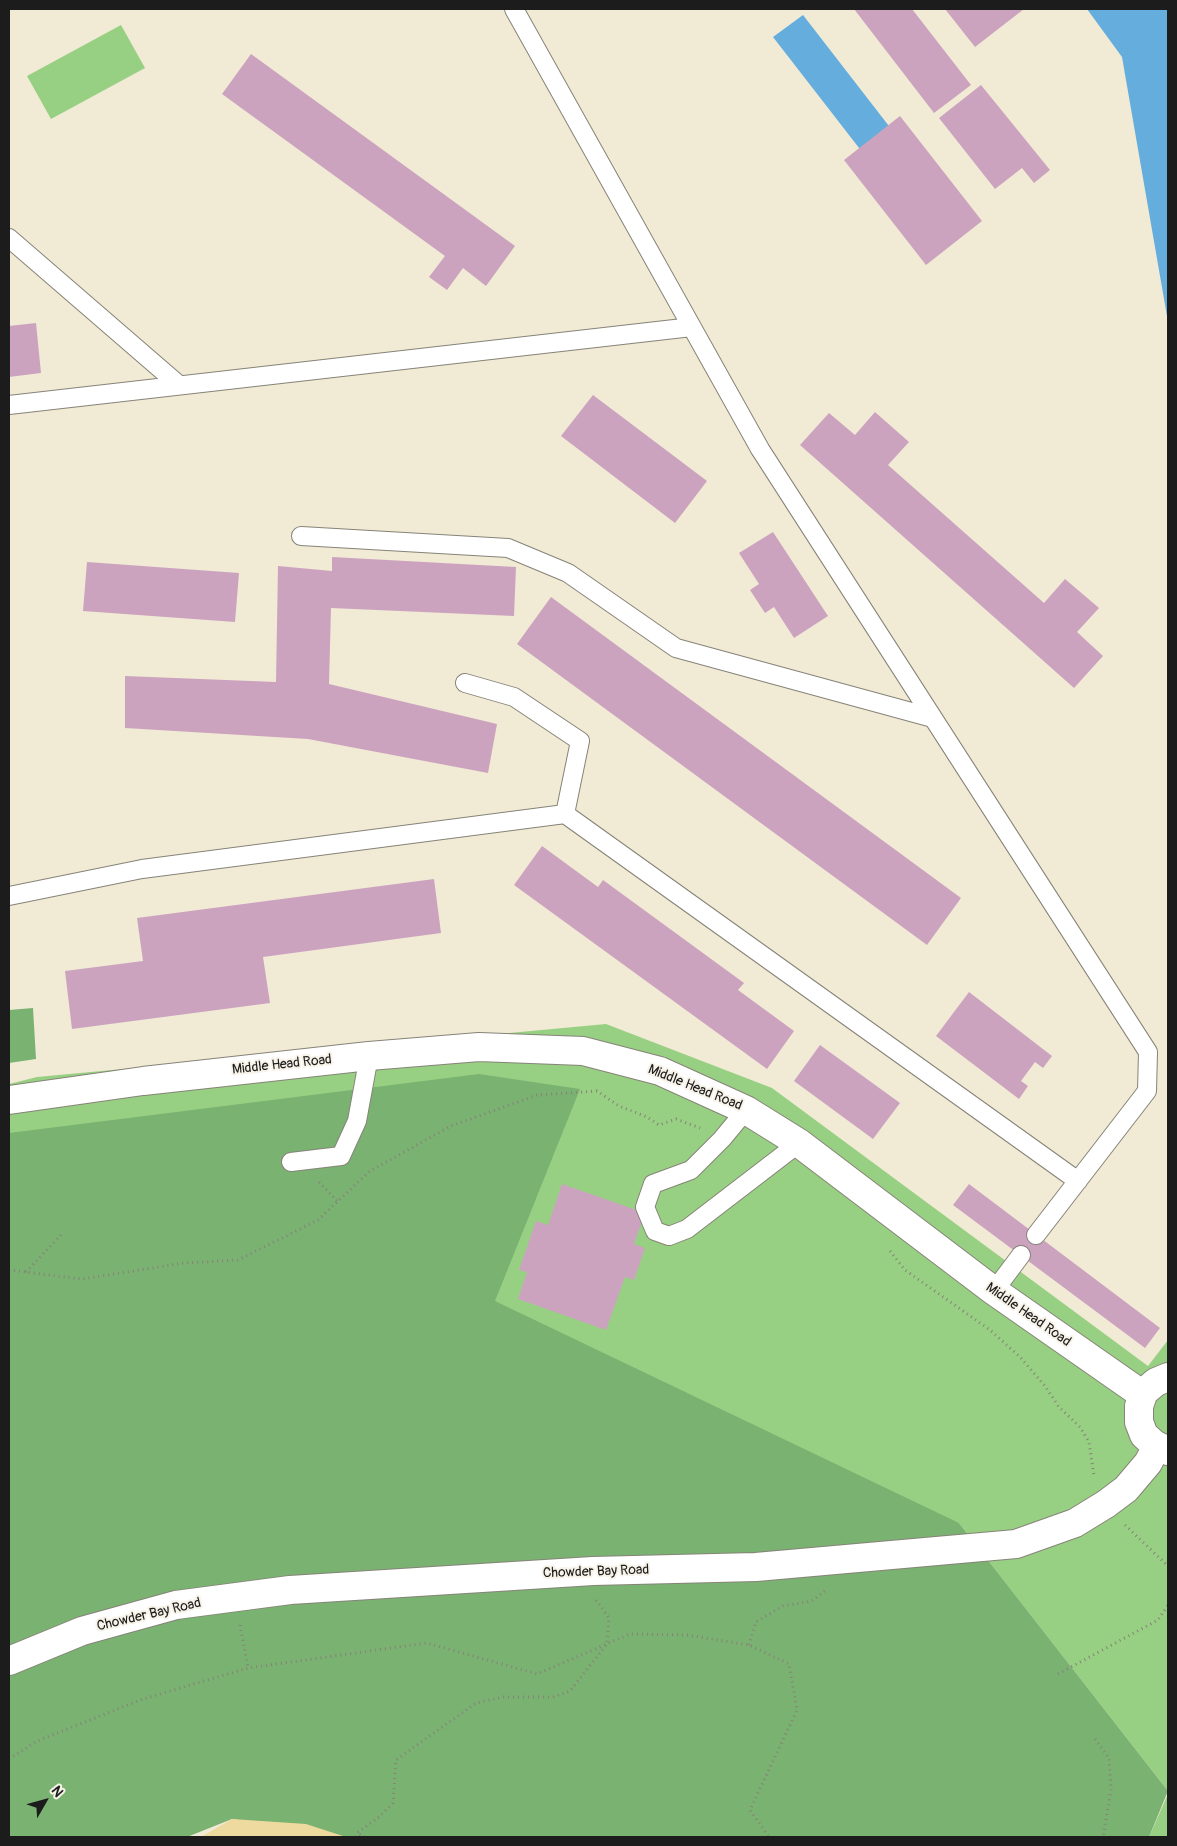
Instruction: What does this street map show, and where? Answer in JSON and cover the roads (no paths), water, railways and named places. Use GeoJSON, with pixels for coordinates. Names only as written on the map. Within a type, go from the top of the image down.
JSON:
{"type":"FeatureCollection","features":[{"type":"Feature","properties":{"kind":"street","name":"Middle Head Road"},"geometry":{"type":"LineString","coordinates":[[9,1100],[143,1081],[369,1056],[479,1047],[582,1051],[660,1071],[746,1110],[799,1144],[994,1291],[1143,1395]]}},
{"type":"Feature","properties":{"kind":"street"},"geometry":{"type":"LineString","coordinates":[[1163,1448],[1144,1434],[1139,1422],[1138,1406],[1143,1395],[1156,1382],[1168,1377]]}},
{"type":"Feature","properties":{"kind":"street","name":"Chowder Bay Road"},"geometry":{"type":"LineString","coordinates":[[9,1661],[82,1631],[176,1605],[290,1590],[594,1571],[756,1568],[1016,1544],[1075,1523],[1106,1504],[1126,1489],[1163,1448]]}},
{"type":"Feature","properties":{"kind":"lane"},"geometry":{"type":"LineString","coordinates":[[514,9],[760,449],[1148,1052],[1147,1092],[1036,1235]]}},
{"type":"Feature","properties":{"kind":"lane"},"geometry":{"type":"LineString","coordinates":[[9,238],[179,385]]}},
{"type":"Feature","properties":{"kind":"lane"},"geometry":{"type":"LineString","coordinates":[[9,405],[692,327]]}},
{"type":"Feature","properties":{"kind":"lane"},"geometry":{"type":"LineString","coordinates":[[300,536],[508,548],[568,573],[676,648],[933,718]]}},
{"type":"Feature","properties":{"kind":"lane"},"geometry":{"type":"LineString","coordinates":[[466,682],[514,697],[580,741],[565,814]]}},
{"type":"Feature","properties":{"kind":"lane"},"geometry":{"type":"LineString","coordinates":[[9,896],[142,869],[565,814],[1078,1181]]}},
{"type":"Feature","properties":{"kind":"lane"},"geometry":{"type":"LineString","coordinates":[[292,1162],[341,1156],[358,1121],[369,1056]]}},
{"type":"Feature","properties":{"kind":"lane"},"geometry":{"type":"LineString","coordinates":[[746,1110],[722,1139],[691,1170],[653,1184],[645,1206],[655,1231],[669,1236],[687,1228],[799,1144]]}},
{"type":"Feature","properties":{"kind":"lane"},"geometry":{"type":"LineString","coordinates":[[994,1291],[1021,1256]]}},
{"type":"Feature","properties":{"kind":"water"},"geometry":{"type":"Polygon","coordinates":[[[1087,9],[1168,9],[1168,322],[1122,57],[1087,9]]]}},
{"type":"Feature","properties":{"kind":"water"},"geometry":{"type":"Polygon","coordinates":[[[803,15],[916,161],[887,184],[773,37],[803,15]]]}}]}
